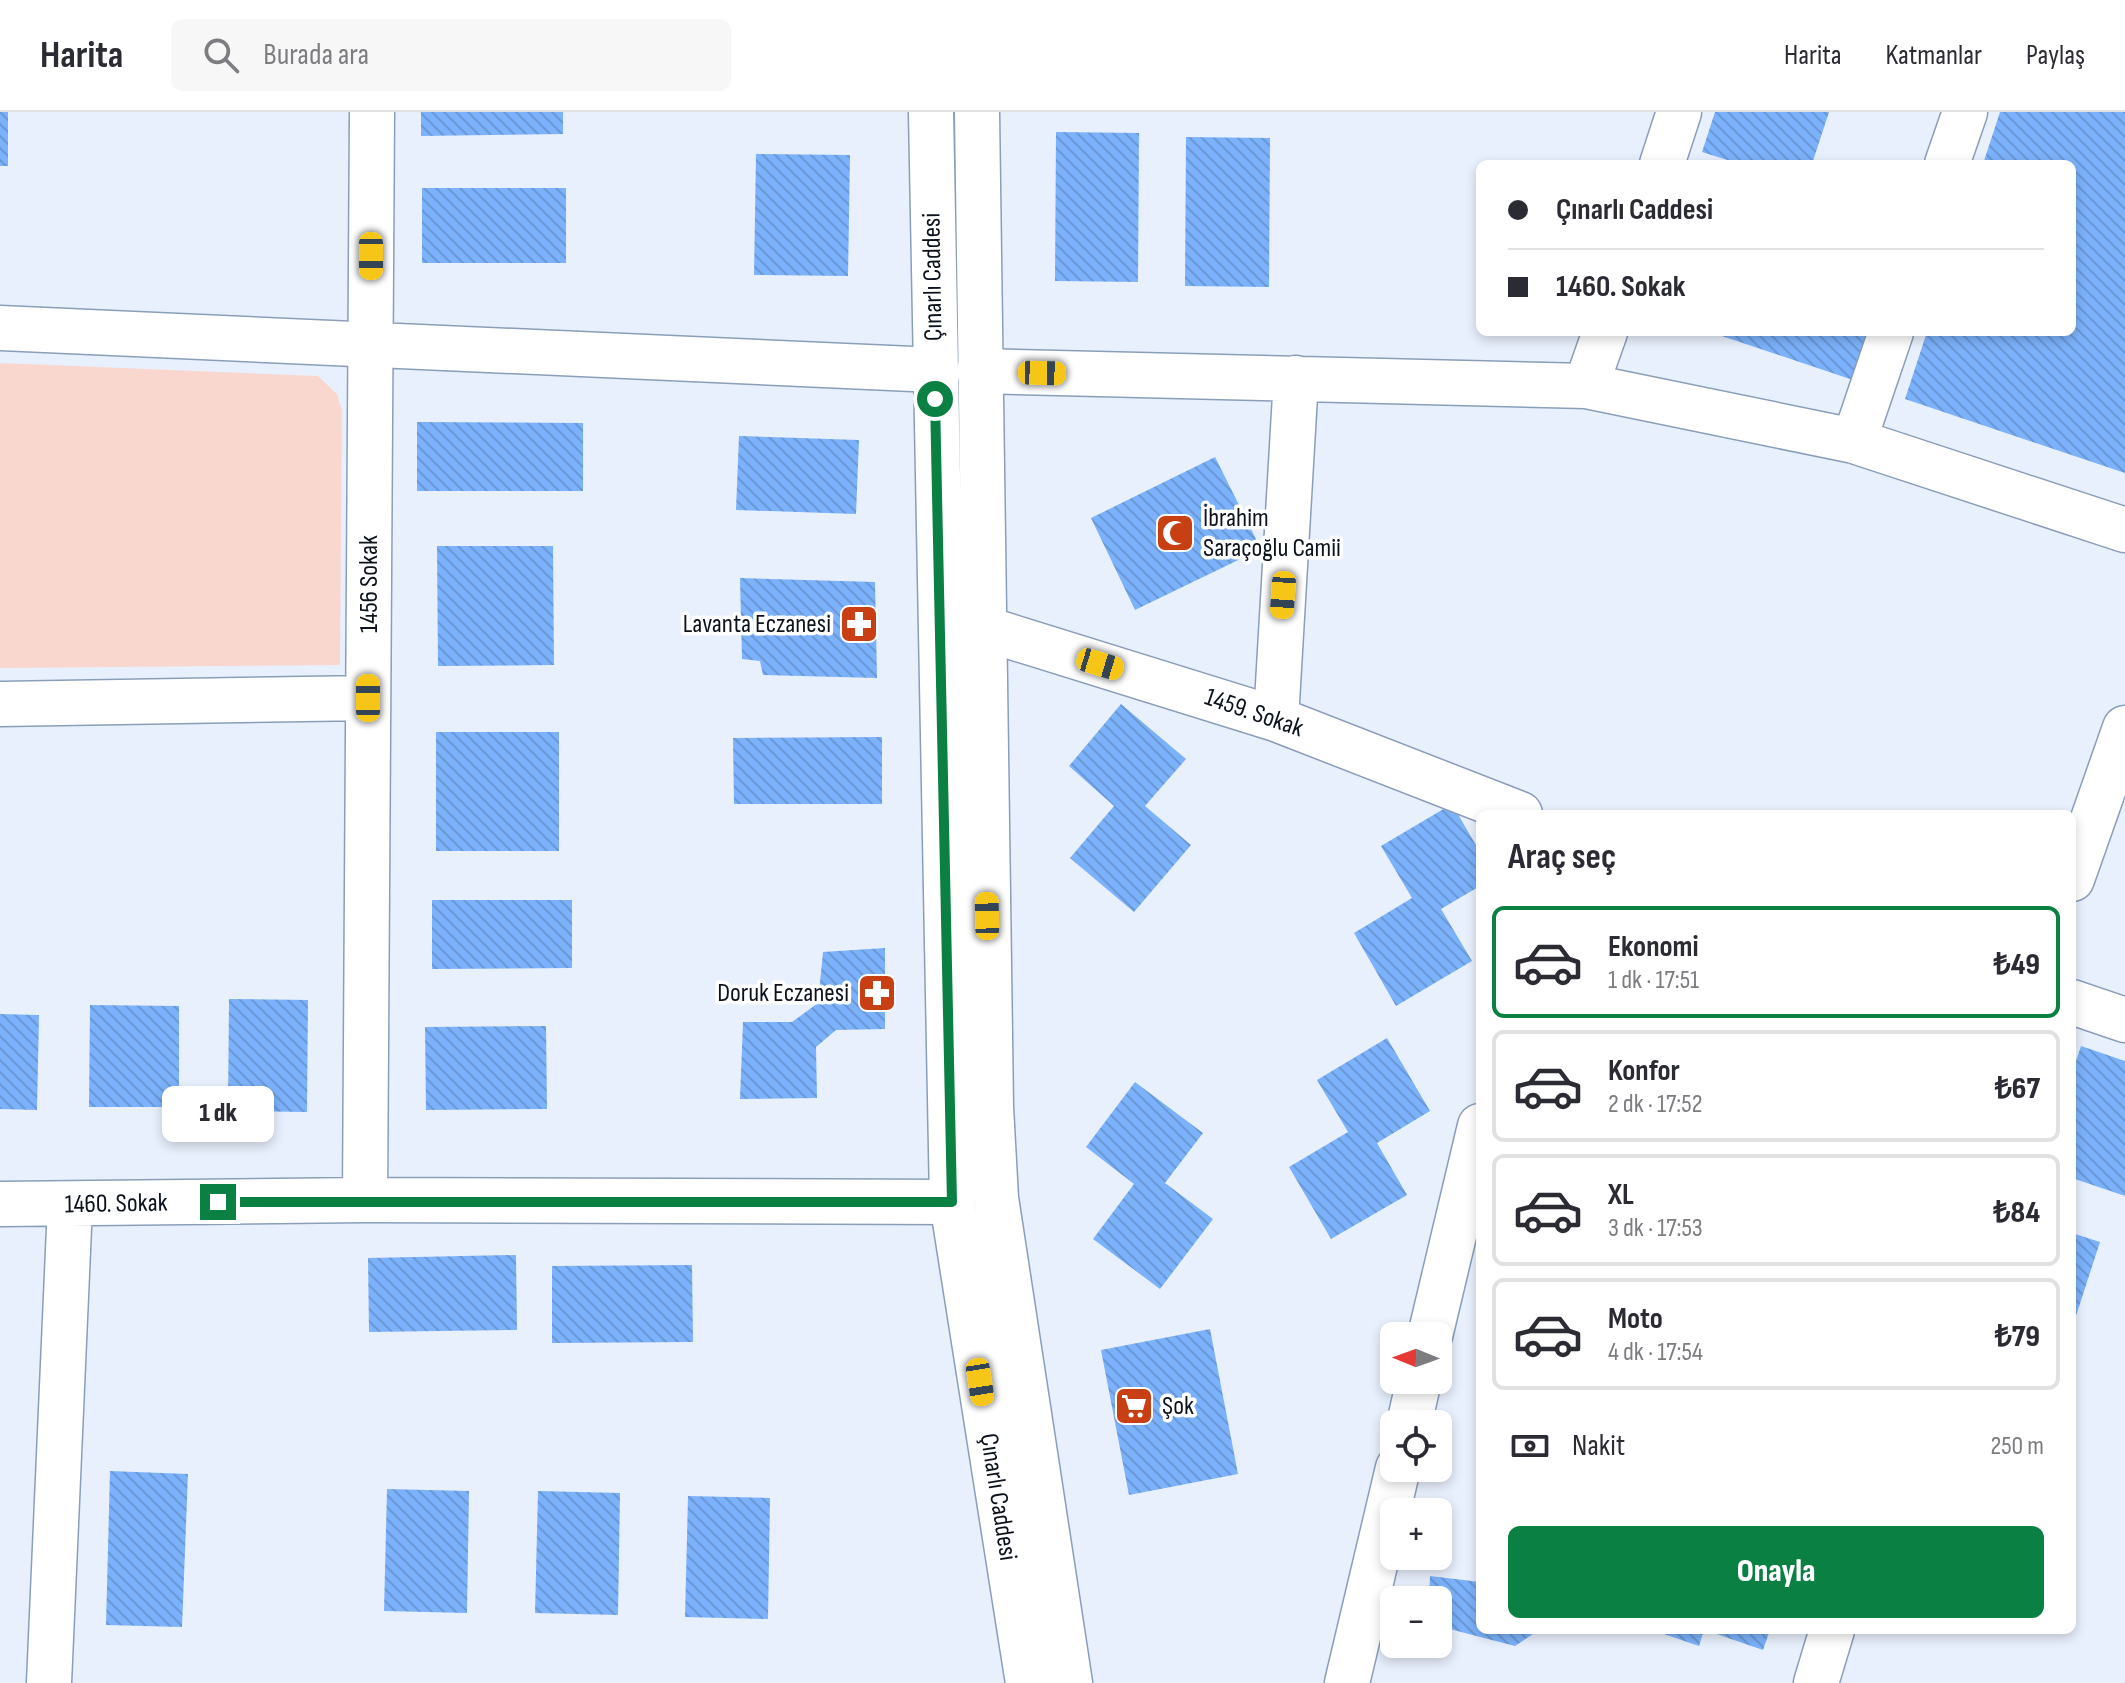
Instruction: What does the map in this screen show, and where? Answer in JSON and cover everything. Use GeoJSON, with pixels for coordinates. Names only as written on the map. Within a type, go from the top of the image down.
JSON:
{"type":"FeatureCollection","features":[{"type":"Feature","properties":{"kind":"street","name":"1456 Sokak"},"geometry":{"type":"LineString","coordinates":[[365,1200],[372,112]]}},
{"type":"Feature","properties":{"kind":"street","name":"Çınarlı Caddesi"},"geometry":{"type":"LineString","coordinates":[[931,112],[952,1202],[1028,1683]]}},
{"type":"Feature","properties":{"kind":"street","name":"Çınarlı Caddesi"},"geometry":{"type":"LineString","coordinates":[[977,112],[991,1107],[996,1198],[1070,1683]]}},
{"type":"Feature","properties":{"kind":"street"},"geometry":{"type":"LineString","coordinates":[[1663,160],[1679,112]]}},
{"type":"Feature","properties":{"kind":"street"},"geometry":{"type":"LineString","coordinates":[[1948,160],[1965,112]]}},
{"type":"Feature","properties":{"kind":"street"},"geometry":{"type":"LineString","coordinates":[[0,328],[371,342],[935,370],[1586,386],[1854,441],[2125,530]]}},
{"type":"Feature","properties":{"kind":"street"},"geometry":{"type":"LineString","coordinates":[[1586,386],[1604,336]]}},
{"type":"Feature","properties":{"kind":"street"},"geometry":{"type":"LineString","coordinates":[[1854,441],[1890,336]]}},
{"type":"Feature","properties":{"kind":"street"},"geometry":{"type":"LineString","coordinates":[[1276,719],[1296,378]]}},
{"type":"Feature","properties":{"kind":"street","name":"1459. Sokak"},"geometry":{"type":"LineString","coordinates":[[983,628],[1276,719],[1510,810]]}},
{"type":"Feature","properties":{"kind":"street"},"geometry":{"type":"LineString","coordinates":[[0,704],[368,698]]}},
{"type":"Feature","properties":{"kind":"street"},"geometry":{"type":"LineString","coordinates":[[2076,868],[2125,728]]}},
{"type":"Feature","properties":{"kind":"street"},"geometry":{"type":"LineString","coordinates":[[2076,1003],[2125,1020]]}},
{"type":"Feature","properties":{"kind":"street"},"geometry":{"type":"LineString","coordinates":[[1433,1322],[1476,1143]]}},
{"type":"Feature","properties":{"kind":"street","name":"1460. Sokak"},"geometry":{"type":"LineString","coordinates":[[0,1204],[365,1200],[952,1202]]}},
{"type":"Feature","properties":{"kind":"street"},"geometry":{"type":"LineString","coordinates":[[49,1683],[70,1205]]}},
{"type":"Feature","properties":{"kind":"street"},"geometry":{"type":"LineString","coordinates":[[1347,1683],[1395,1482]]}},
{"type":"Feature","properties":{"kind":"street"},"geometry":{"type":"LineString","coordinates":[[1816,1683],[1831,1634]]}},
{"type":"Feature","properties":{"kind":"shaded area"},"geometry":{"type":"Polygon","coordinates":[[[0,363],[318,376],[337,394],[342,411],[340,665],[0,668],[0,363]]]}},
{"type":"Feature","properties":{"kind":"building"},"geometry":{"type":"Polygon","coordinates":[[[0,112],[8,112],[8,166],[0,166],[0,112]]]}},
{"type":"Feature","properties":{"kind":"building"},"geometry":{"type":"Polygon","coordinates":[[[421,112],[563,112],[563,134],[421,136],[421,112]]]}},
{"type":"Feature","properties":{"kind":"building"},"geometry":{"type":"Polygon","coordinates":[[[1715,112],[1829,112],[1813,160],[1727,160],[1702,152],[1715,112]]]}},
{"type":"Feature","properties":{"kind":"building"},"geometry":{"type":"Polygon","coordinates":[[[2000,112],[2125,112],[2125,473],[1905,399],[1926,336],[2076,336],[2076,160],[1984,160],[2000,112]]]}},
{"type":"Feature","properties":{"kind":"building"},"geometry":{"type":"Polygon","coordinates":[[[1056,132],[1139,133],[1138,282],[1055,281],[1056,132]]]}},
{"type":"Feature","properties":{"kind":"building"},"geometry":{"type":"Polygon","coordinates":[[[1186,137],[1270,138],[1269,287],[1185,286],[1186,137]]]}},
{"type":"Feature","properties":{"kind":"building"},"geometry":{"type":"Polygon","coordinates":[[[756,154],[850,155],[848,276],[754,275],[756,154]]]}},
{"type":"Feature","properties":{"kind":"building"},"geometry":{"type":"Polygon","coordinates":[[[422,188],[566,188],[566,263],[422,263],[422,188]]]}},
{"type":"Feature","properties":{"kind":"building"},"geometry":{"type":"Polygon","coordinates":[[[1722,336],[1868,336],[1853,380],[1722,336]]]}},
{"type":"Feature","properties":{"kind":"building"},"geometry":{"type":"Polygon","coordinates":[[[417,422],[583,423],[583,491],[417,491],[417,422]]]}},
{"type":"Feature","properties":{"kind":"building"},"geometry":{"type":"Polygon","coordinates":[[[739,436],[859,440],[856,514],[736,510],[739,436]]]}},
{"type":"Feature","properties":{"kind":"building","name":"İbrahim Saraçoğlu Camii"},"geometry":{"type":"Polygon","coordinates":[[[1215,457],[1261,549],[1135,610],[1091,518],[1215,457]]]}},
{"type":"Feature","properties":{"kind":"building"},"geometry":{"type":"Polygon","coordinates":[[[437,546],[553,546],[554,665],[438,666],[437,546]]]}},
{"type":"Feature","properties":{"kind":"building"},"geometry":{"type":"Polygon","coordinates":[[[740,578],[875,582],[877,678],[763,675],[760,661],[742,659],[740,578]]]}},
{"type":"Feature","properties":{"kind":"building"},"geometry":{"type":"Polygon","coordinates":[[[1121,704],[1186,759],[1145,806],[1191,845],[1134,912],[1070,858],[1114,806],[1069,766],[1121,704]]]}},
{"type":"Feature","properties":{"kind":"building"},"geometry":{"type":"Polygon","coordinates":[[[436,732],[559,732],[559,851],[436,851],[436,732]]]}},
{"type":"Feature","properties":{"kind":"building"},"geometry":{"type":"Polygon","coordinates":[[[882,737],[882,804],[734,804],[733,738],[882,737]]]}},
{"type":"Feature","properties":{"kind":"building"},"geometry":{"type":"Polygon","coordinates":[[[1452,804],[1476,845],[1476,888],[1441,909],[1472,961],[1396,1006],[1354,933],[1412,898],[1381,846],[1452,804]]]}},
{"type":"Feature","properties":{"kind":"building"},"geometry":{"type":"Polygon","coordinates":[[[432,900],[572,900],[572,968],[432,969],[432,900]]]}},
{"type":"Feature","properties":{"kind":"building"},"geometry":{"type":"Polygon","coordinates":[[[885,948],[885,1029],[836,1030],[816,1047],[817,1098],[740,1099],[743,1022],[792,1022],[818,1003],[823,952],[885,948]]]}},
{"type":"Feature","properties":{"kind":"building"},"geometry":{"type":"Polygon","coordinates":[[[229,999],[308,1000],[307,1112],[228,1111],[229,999]]]}},
{"type":"Feature","properties":{"kind":"building"},"geometry":{"type":"Polygon","coordinates":[[[90,1005],[179,1006],[179,1107],[89,1107],[90,1005]]]}},
{"type":"Feature","properties":{"kind":"building"},"geometry":{"type":"Polygon","coordinates":[[[0,1014],[39,1015],[37,1110],[0,1109],[0,1014]]]}},
{"type":"Feature","properties":{"kind":"building"},"geometry":{"type":"Polygon","coordinates":[[[546,1026],[547,1109],[426,1110],[425,1027],[546,1026]]]}},
{"type":"Feature","properties":{"kind":"building"},"geometry":{"type":"Polygon","coordinates":[[[1387,1038],[1430,1111],[1377,1143],[1407,1195],[1331,1239],[1289,1167],[1348,1132],[1317,1080],[1387,1038]]]}},
{"type":"Feature","properties":{"kind":"building"},"geometry":{"type":"Polygon","coordinates":[[[2081,1046],[2125,1061],[2125,1196],[2076,1179],[2076,1061],[2081,1046]]]}},
{"type":"Feature","properties":{"kind":"building"},"geometry":{"type":"Polygon","coordinates":[[[1135,1082],[1203,1133],[1165,1183],[1213,1219],[1160,1289],[1093,1239],[1134,1184],[1086,1147],[1135,1082]]]}},
{"type":"Feature","properties":{"kind":"building"},"geometry":{"type":"Polygon","coordinates":[[[2076,1234],[2100,1242],[2076,1316],[2076,1234]]]}},
{"type":"Feature","properties":{"kind":"building"},"geometry":{"type":"Polygon","coordinates":[[[516,1255],[517,1330],[369,1332],[368,1258],[516,1255]]]}},
{"type":"Feature","properties":{"kind":"building"},"geometry":{"type":"Polygon","coordinates":[[[692,1265],[693,1342],[552,1343],[552,1266],[692,1265]]]}},
{"type":"Feature","properties":{"kind":"building"},"geometry":{"type":"Polygon","coordinates":[[[1210,1329],[1238,1474],[1129,1495],[1101,1350],[1210,1329]]]}},
{"type":"Feature","properties":{"kind":"building"},"geometry":{"type":"Polygon","coordinates":[[[110,1471],[188,1474],[182,1627],[106,1625],[110,1471]]]}},
{"type":"Feature","properties":{"kind":"building"},"geometry":{"type":"Polygon","coordinates":[[[387,1489],[469,1491],[467,1613],[384,1611],[387,1489]]]}},
{"type":"Feature","properties":{"kind":"building"},"geometry":{"type":"Polygon","coordinates":[[[538,1491],[620,1493],[618,1615],[535,1613],[538,1491]]]}},
{"type":"Feature","properties":{"kind":"building"},"geometry":{"type":"Polygon","coordinates":[[[688,1496],[770,1498],[768,1619],[685,1617],[688,1496]]]}},
{"type":"Feature","properties":{"kind":"building"},"geometry":{"type":"Polygon","coordinates":[[[1430,1576],[1476,1582],[1476,1634],[1533,1634],[1515,1646],[1452,1630],[1452,1586],[1430,1586],[1430,1576]]]}},
{"type":"Feature","properties":{"kind":"building"},"geometry":{"type":"Polygon","coordinates":[[[1664,1634],[1703,1634],[1699,1646],[1664,1634]]]}},
{"type":"Feature","properties":{"kind":"building"},"geometry":{"type":"Polygon","coordinates":[[[1717,1634],[1769,1634],[1763,1650],[1717,1634]]]}},
{"type":"Feature","properties":{"kind":"place","name":"İbrahim Saraçoğlu Camii"},"geometry":{"type":"Point","coordinates":[1175,533]}},
{"type":"Feature","properties":{"kind":"place","name":"Lavanta Eczanesi"},"geometry":{"type":"Point","coordinates":[859,624]}},
{"type":"Feature","properties":{"kind":"place","name":"Doruk Eczanesi"},"geometry":{"type":"Point","coordinates":[877,993]}},
{"type":"Feature","properties":{"kind":"place","name":"Şok"},"geometry":{"type":"Point","coordinates":[1134,1406]}},
{"type":"Feature","properties":{"kind":"route"},"geometry":{"type":"LineString","coordinates":[[218,1202],[952,1202],[948,1137],[935,399]]}}]}
